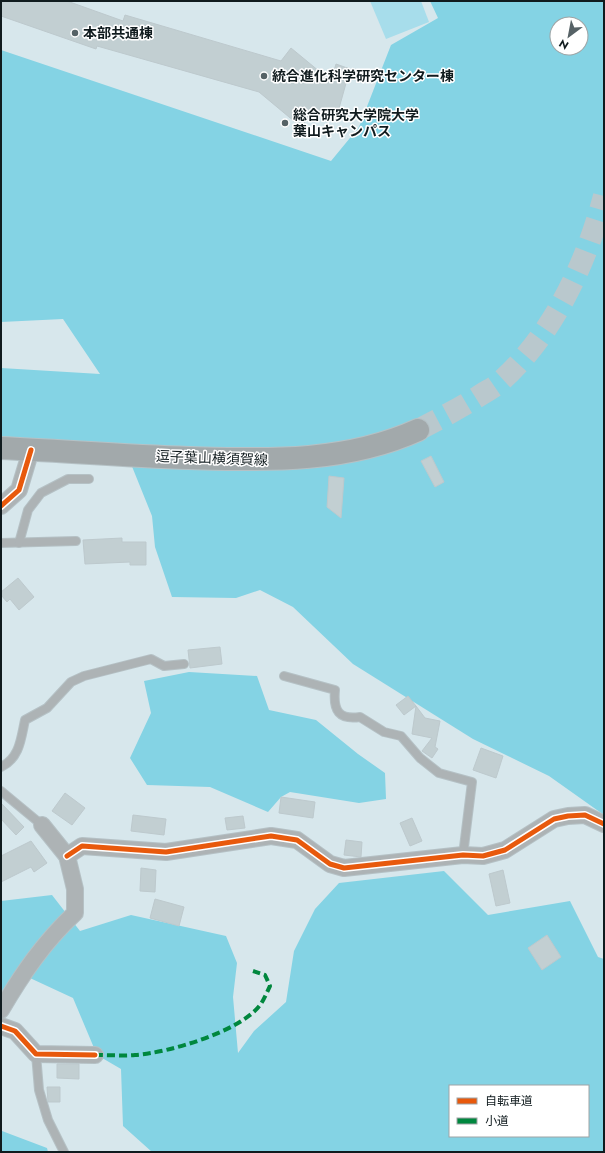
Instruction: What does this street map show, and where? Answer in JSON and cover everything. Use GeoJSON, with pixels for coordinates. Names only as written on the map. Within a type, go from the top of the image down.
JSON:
{"type":"FeatureCollection","features":[{"type":"Feature","properties":{"kind":"main road","name":"逗子葉山横須賀線"},"geometry":{"type":"LineString","coordinates":[[1,448],[268,460],[343,453],[392,442],[418,430]]}},
{"type":"Feature","properties":{"kind":"street"},"geometry":{"type":"LineString","coordinates":[[1,506],[19,490],[31,450]]}},
{"type":"Feature","properties":{"kind":"street"},"geometry":{"type":"LineString","coordinates":[[67,856],[82,846],[166,852],[270,836],[297,840],[330,864],[344,868],[463,855],[483,856],[504,850],[554,819],[568,816],[585,815],[604,824]]}},
{"type":"Feature","properties":{"kind":"street"},"geometry":{"type":"LineString","coordinates":[[1,1010],[21,976],[54,933],[75,913],[75,889],[67,856],[42,825]]}},
{"type":"Feature","properties":{"kind":"street"},"geometry":{"type":"LineString","coordinates":[[1,1026],[15,1031],[36,1054],[95,1055]]}},
{"type":"Feature","properties":{"kind":"lane"},"geometry":{"type":"LineString","coordinates":[[19,543],[28,510],[41,493],[68,478],[89,480]]}},
{"type":"Feature","properties":{"kind":"lane"},"geometry":{"type":"LineString","coordinates":[[1,543],[76,541]]}},
{"type":"Feature","properties":{"kind":"lane"},"geometry":{"type":"LineString","coordinates":[[1,768],[9,763],[19,750],[25,720],[47,708],[71,682],[84,676],[151,659],[164,666],[184,664]]}},
{"type":"Feature","properties":{"kind":"lane"},"geometry":{"type":"LineString","coordinates":[[284,676],[335,690],[334,703],[340,715],[349,719],[360,717],[384,732],[401,736],[420,758],[439,773],[472,782],[463,855]]}},
{"type":"Feature","properties":{"kind":"lane"},"geometry":{"type":"LineString","coordinates":[[1,791],[42,825]]}},
{"type":"Feature","properties":{"kind":"lane"},"geometry":{"type":"LineString","coordinates":[[36,1054],[39,1090],[48,1120],[64,1152]]}},
{"type":"Feature","properties":{"kind":"shaded area"},"geometry":{"type":"Polygon","coordinates":[[[370,1],[421,1],[429,22],[386,39],[370,1]]]}},
{"type":"Feature","properties":{"kind":"shaded area"},"geometry":{"type":"Polygon","coordinates":[[[430,1],[604,1],[604,815],[549,776],[473,739],[353,664],[293,607],[260,590],[236,598],[172,597],[155,547],[152,516],[129,459],[1,441],[1,368],[100,374],[63,319],[1,322],[1,50],[331,161],[359,127],[391,45],[438,18],[430,1]]]}},
{"type":"Feature","properties":{"kind":"shaded area"},"geometry":{"type":"Polygon","coordinates":[[[189,672],[257,676],[269,710],[316,720],[358,754],[385,773],[386,799],[359,803],[290,792],[281,797],[268,812],[210,787],[147,785],[130,758],[151,713],[144,681],[189,672]]]}},
{"type":"Feature","properties":{"kind":"shaded area"},"geometry":{"type":"Polygon","coordinates":[[[444,871],[488,915],[570,901],[598,957],[604,959],[604,1152],[152,1152],[123,1126],[121,1069],[97,1055],[73,998],[17,972],[1,992],[1,901],[52,895],[80,931],[131,915],[226,936],[237,963],[233,997],[238,1053],[254,1031],[286,1002],[294,951],[315,909],[339,883],[444,871]]]}},
{"type":"Feature","properties":{"kind":"shaded area"},"geometry":{"type":"Polygon","coordinates":[[[1,1116],[2,1131],[47,1148],[48,1152],[1,1152],[1,1116]]]}},
{"type":"Feature","properties":{"kind":"building"},"geometry":{"type":"Polygon","coordinates":[[[1,1],[67,1],[123,21],[125,15],[281,61],[291,48],[331,81],[336,64],[350,69],[336,119],[313,112],[301,127],[259,92],[97,46],[96,49],[1,16],[1,1]]]}},
{"type":"Feature","properties":{"kind":"building"},"geometry":{"type":"Polygon","coordinates":[[[431,456],[444,482],[435,487],[421,461],[431,456]]]}},
{"type":"Feature","properties":{"kind":"building"},"geometry":{"type":"Polygon","coordinates":[[[329,476],[344,478],[341,518],[327,507],[329,476]]]}},
{"type":"Feature","properties":{"kind":"building"},"geometry":{"type":"Polygon","coordinates":[[[122,538],[122,542],[146,542],[146,565],[130,565],[130,562],[85,564],[83,540],[122,538]]]}},
{"type":"Feature","properties":{"kind":"building"},"geometry":{"type":"Polygon","coordinates":[[[18,578],[34,597],[19,610],[10,599],[7,602],[1,595],[1,592],[18,578]]]}},
{"type":"Feature","properties":{"kind":"building"},"geometry":{"type":"Polygon","coordinates":[[[220,647],[222,664],[190,668],[188,650],[220,647]]]}},
{"type":"Feature","properties":{"kind":"building"},"geometry":{"type":"Polygon","coordinates":[[[408,696],[416,706],[404,715],[396,705],[408,696]]]}},
{"type":"Feature","properties":{"kind":"building"},"geometry":{"type":"Polygon","coordinates":[[[416,706],[425,718],[440,721],[435,747],[438,749],[432,758],[422,751],[432,738],[412,734],[416,706]]]}},
{"type":"Feature","properties":{"kind":"building"},"geometry":{"type":"Polygon","coordinates":[[[481,748],[503,756],[496,778],[473,770],[481,748]]]}},
{"type":"Feature","properties":{"kind":"building"},"geometry":{"type":"Polygon","coordinates":[[[65,793],[85,808],[72,825],[52,811],[65,793]]]}},
{"type":"Feature","properties":{"kind":"building"},"geometry":{"type":"Polygon","coordinates":[[[281,797],[315,802],[313,818],[279,813],[281,797]]]}},
{"type":"Feature","properties":{"kind":"building"},"geometry":{"type":"Polygon","coordinates":[[[1,803],[24,827],[16,835],[1,819],[1,803]]]}},
{"type":"Feature","properties":{"kind":"building"},"geometry":{"type":"Polygon","coordinates":[[[133,815],[166,819],[164,835],[131,831],[133,815]]]}},
{"type":"Feature","properties":{"kind":"building"},"geometry":{"type":"Polygon","coordinates":[[[243,816],[245,828],[227,830],[225,818],[243,816]]]}},
{"type":"Feature","properties":{"kind":"building"},"geometry":{"type":"Polygon","coordinates":[[[412,818],[422,841],[410,846],[400,823],[412,818]]]}},
{"type":"Feature","properties":{"kind":"building"},"geometry":{"type":"Polygon","coordinates":[[[346,840],[362,842],[361,857],[344,855],[346,840]]]}},
{"type":"Feature","properties":{"kind":"building"},"geometry":{"type":"Polygon","coordinates":[[[31,841],[47,863],[34,872],[31,867],[1,882],[1,856],[31,841]]]}},
{"type":"Feature","properties":{"kind":"building"},"geometry":{"type":"Polygon","coordinates":[[[141,868],[156,870],[155,892],[140,891],[141,868]]]}},
{"type":"Feature","properties":{"kind":"building"},"geometry":{"type":"Polygon","coordinates":[[[503,870],[510,903],[496,906],[489,874],[503,870]]]}},
{"type":"Feature","properties":{"kind":"building"},"geometry":{"type":"Polygon","coordinates":[[[155,899],[184,907],[179,926],[150,918],[155,899]]]}},
{"type":"Feature","properties":{"kind":"building"},"geometry":{"type":"Polygon","coordinates":[[[547,935],[561,957],[542,970],[528,948],[547,935]]]}},
{"type":"Feature","properties":{"kind":"building"},"geometry":{"type":"Polygon","coordinates":[[[57,1064],[79,1064],[79,1079],[57,1078],[57,1064]]]}},
{"type":"Feature","properties":{"kind":"building"},"geometry":{"type":"Polygon","coordinates":[[[47,1087],[60,1087],[60,1102],[48,1102],[47,1087]]]}},
{"type":"Feature","properties":{"kind":"tunnel"},"geometry":{"type":"LineString","coordinates":[[418,430],[495,386],[519,363],[536,343],[565,297],[577,272],[597,222],[604,196]]}},
{"type":"Feature","properties":{"kind":"marked path"},"geometry":{"type":"LineString","coordinates":[[95,1055],[135,1055],[165,1050],[202,1039],[237,1024],[250,1015],[260,1005],[270,986],[265,975],[253,971]]}},
{"type":"Feature","properties":{"kind":"cycle path"},"geometry":{"type":"LineString","coordinates":[[1,506],[19,490],[31,450]]}},
{"type":"Feature","properties":{"kind":"cycle path"},"geometry":{"type":"LineString","coordinates":[[67,856],[82,846],[166,852],[271,836],[297,840],[330,864],[344,868],[463,855],[483,856],[505,850],[554,819],[568,816],[585,815],[604,824]]}},
{"type":"Feature","properties":{"kind":"cycle path"},"geometry":{"type":"LineString","coordinates":[[1,1026],[15,1031],[36,1054],[95,1055]]}},
{"type":"Feature","properties":{"kind":"place","name":"本部共通棟"},"geometry":{"type":"Point","coordinates":[75,33]}},
{"type":"Feature","properties":{"kind":"place","name":"統合進化科学研究センター棟"},"geometry":{"type":"Point","coordinates":[264,76]}},
{"type":"Feature","properties":{"kind":"place","name":"総合研究大学院大学 葉山キャンパス"},"geometry":{"type":"Point","coordinates":[285,123]}}]}
